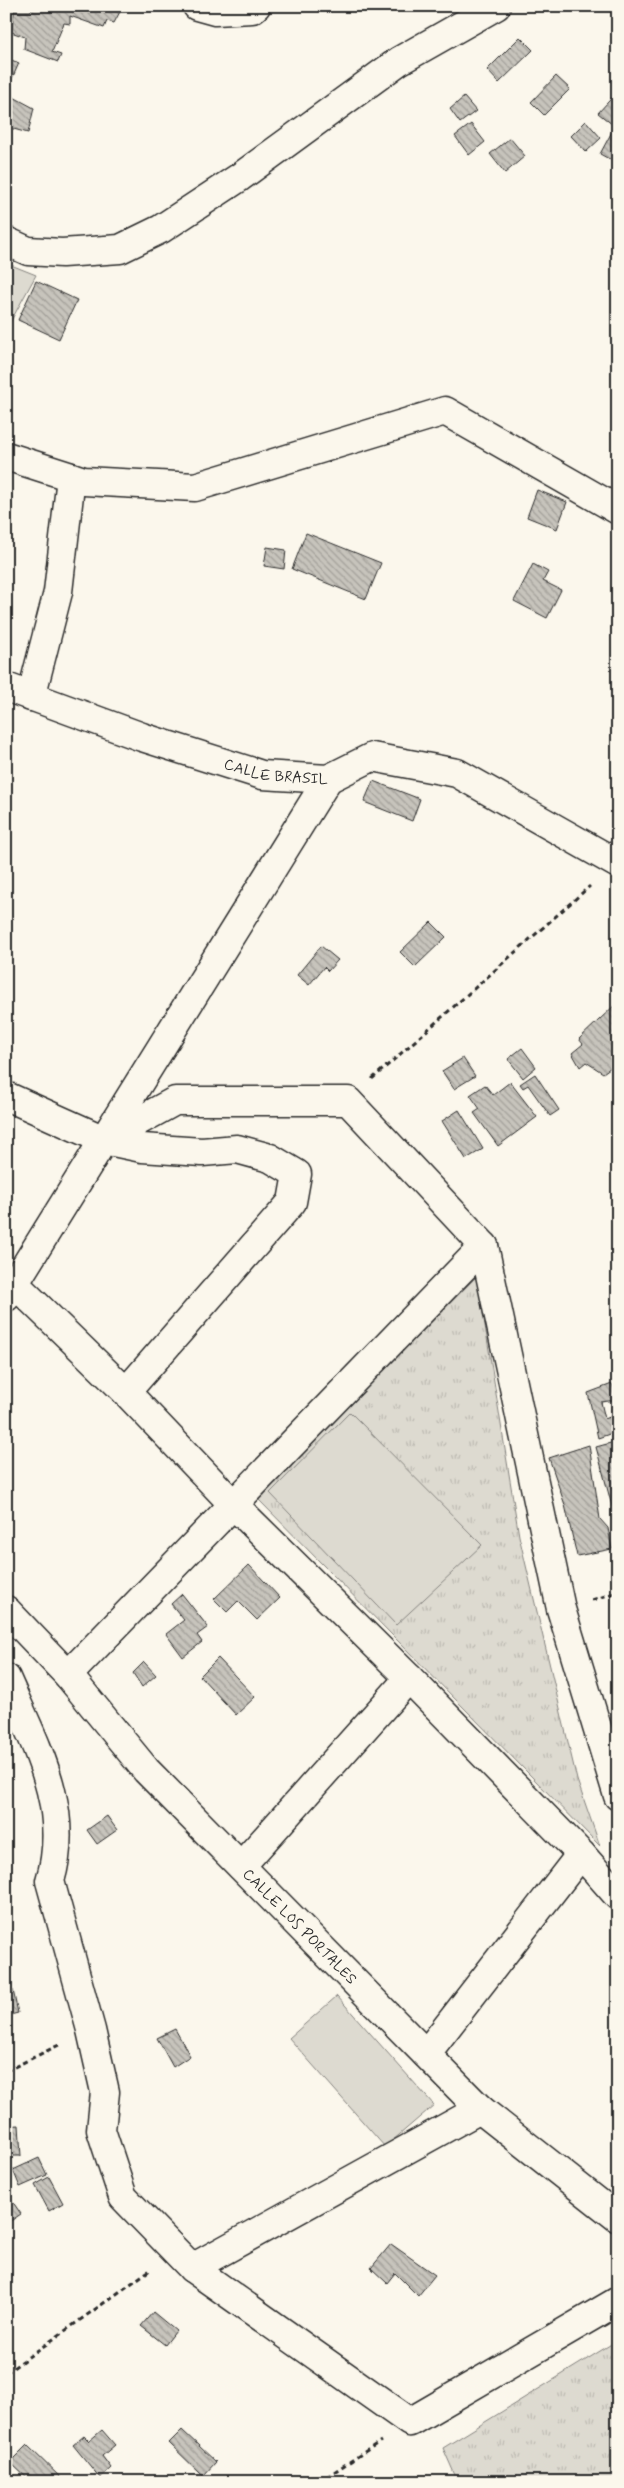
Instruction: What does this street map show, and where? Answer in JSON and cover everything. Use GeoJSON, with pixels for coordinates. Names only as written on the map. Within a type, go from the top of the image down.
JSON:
{"type":"FeatureCollection","features":[{"type":"Feature","properties":{"kind":"street"},"geometry":{"type":"LineString","coordinates":[[198,6],[215,10],[252,9],[256,6]]}},
{"type":"Feature","properties":{"kind":"street"},"geometry":{"type":"LineString","coordinates":[[6,242],[28,251],[62,252],[120,249],[161,229],[240,177],[399,61],[496,6]]}},
{"type":"Feature","properties":{"kind":"street"},"geometry":{"type":"LineString","coordinates":[[6,456],[84,481],[195,487],[445,411],[618,510]]}},
{"type":"Feature","properties":{"kind":"street"},"geometry":{"type":"LineString","coordinates":[[31,698],[58,592],[71,477]]}},
{"type":"Feature","properties":{"kind":"street","name":"CALLE BRASIL"},"geometry":{"type":"LineString","coordinates":[[6,687],[31,698],[142,737],[262,775],[328,779],[372,758],[457,773],[617,863]]}},
{"type":"Feature","properties":{"kind":"street"},"geometry":{"type":"LineString","coordinates":[[328,779],[153,1064],[10,1290],[126,1392],[233,1504],[409,1678],[581,1854],[618,1896]]}},
{"type":"Feature","properties":{"kind":"street"},"geometry":{"type":"LineString","coordinates":[[6,1096],[104,1140],[142,1148],[202,1152],[237,1150],[270,1158],[297,1174],[292,1202],[126,1392]]}},
{"type":"Feature","properties":{"kind":"street"},"geometry":{"type":"LineString","coordinates":[[104,1140],[175,1101],[348,1100],[484,1246],[561,1609],[618,1796]]}},
{"type":"Feature","properties":{"kind":"street"},"geometry":{"type":"LineString","coordinates":[[68,1675],[484,1246]]}},
{"type":"Feature","properties":{"kind":"street","name":"CALLE LOS PORTALES"},"geometry":{"type":"LineString","coordinates":[[6,1610],[68,1675],[146,1770],[480,2108],[615,2211]]}},
{"type":"Feature","properties":{"kind":"street"},"geometry":{"type":"LineString","coordinates":[[6,1678],[43,1764],[56,1806],[57,1858],[50,1882],[91,2030],[105,2092],[101,2130],[123,2196],[184,2259],[410,2422],[618,2301]]}},
{"type":"Feature","properties":{"kind":"street"},"geometry":{"type":"LineString","coordinates":[[241,1866],[409,1678]]}},
{"type":"Feature","properties":{"kind":"street"},"geometry":{"type":"LineString","coordinates":[[426,2054],[581,1854]]}},
{"type":"Feature","properties":{"kind":"street"},"geometry":{"type":"LineString","coordinates":[[184,2259],[480,2108]]}},
{"type":"Feature","properties":{"kind":"path"},"geometry":{"type":"LineString","coordinates":[[348,1100],[617,863]]}},
{"type":"Feature","properties":{"kind":"path"},"geometry":{"type":"LineString","coordinates":[[6,2071],[91,2030]]}},
{"type":"Feature","properties":{"kind":"path"},"geometry":{"type":"LineString","coordinates":[[6,2373],[184,2259]]}},
{"type":"Feature","properties":{"kind":"path"},"geometry":{"type":"LineString","coordinates":[[319,2482],[410,2422]]}},
{"type":"Feature","properties":{"kind":"green space"},"geometry":{"type":"Polygon","coordinates":[[[6,263],[36,275],[6,330],[6,263]]]}},
{"type":"Feature","properties":{"kind":"green space"},"geometry":{"type":"Polygon","coordinates":[[[477,1276],[519,1536],[577,1780],[600,1846],[257,1498],[477,1276]]]}},
{"type":"Feature","properties":{"kind":"green space"},"geometry":{"type":"Polygon","coordinates":[[[350,1412],[482,1545],[396,1625],[270,1493],[350,1412]]]}},
{"type":"Feature","properties":{"kind":"green space"},"geometry":{"type":"Polygon","coordinates":[[[337,1996],[434,2105],[385,2147],[289,2038],[337,1996]]]}},
{"type":"Feature","properties":{"kind":"green space"},"geometry":{"type":"Polygon","coordinates":[[[618,2340],[618,2482],[458,2482],[443,2448],[618,2340]]]}},
{"type":"Feature","properties":{"kind":"building"},"geometry":{"type":"Polygon","coordinates":[[[35,6],[123,6],[114,23],[107,21],[104,28],[70,16],[70,24],[64,23],[52,52],[61,55],[58,62],[24,49],[25,37],[11,32],[14,11],[30,11],[35,6]]]}},
{"type":"Feature","properties":{"kind":"building"},"geometry":{"type":"Polygon","coordinates":[[[520,37],[533,50],[499,83],[487,70],[520,37]]]}},
{"type":"Feature","properties":{"kind":"building"},"geometry":{"type":"Polygon","coordinates":[[[6,58],[19,63],[11,81],[6,79],[6,58]]]}},
{"type":"Feature","properties":{"kind":"building"},"geometry":{"type":"Polygon","coordinates":[[[556,76],[570,89],[544,115],[531,102],[556,76]]]}},
{"type":"Feature","properties":{"kind":"building"},"geometry":{"type":"Polygon","coordinates":[[[618,91],[618,119],[613,125],[598,113],[618,91]]]}},
{"type":"Feature","properties":{"kind":"building"},"geometry":{"type":"Polygon","coordinates":[[[6,93],[34,108],[28,133],[10,128],[12,113],[6,111],[6,93]]]}},
{"type":"Feature","properties":{"kind":"building"},"geometry":{"type":"Polygon","coordinates":[[[464,97],[476,111],[460,123],[450,109],[464,97]]]}},
{"type":"Feature","properties":{"kind":"building"},"geometry":{"type":"Polygon","coordinates":[[[586,121],[601,138],[586,152],[571,136],[586,121]]]}},
{"type":"Feature","properties":{"kind":"building"},"geometry":{"type":"Polygon","coordinates":[[[471,124],[485,142],[469,155],[455,136],[471,124]]]}},
{"type":"Feature","properties":{"kind":"building"},"geometry":{"type":"Polygon","coordinates":[[[615,126],[618,127],[618,164],[600,154],[615,126]]]}},
{"type":"Feature","properties":{"kind":"building"},"geometry":{"type":"Polygon","coordinates":[[[510,138],[525,156],[505,173],[490,154],[510,138]]]}},
{"type":"Feature","properties":{"kind":"building"},"geometry":{"type":"Polygon","coordinates":[[[36,281],[77,300],[59,339],[18,320],[36,281]]]}},
{"type":"Feature","properties":{"kind":"building"},"geometry":{"type":"Polygon","coordinates":[[[537,490],[567,502],[557,529],[527,517],[537,490]]]}},
{"type":"Feature","properties":{"kind":"building"},"geometry":{"type":"Polygon","coordinates":[[[306,533],[381,563],[366,599],[292,569],[306,533]]]}},
{"type":"Feature","properties":{"kind":"building"},"geometry":{"type":"Polygon","coordinates":[[[267,547],[286,550],[284,569],[264,566],[267,547]]]}},
{"type":"Feature","properties":{"kind":"building"},"geometry":{"type":"Polygon","coordinates":[[[533,564],[548,572],[543,581],[561,590],[547,618],[514,601],[533,564]]]}},
{"type":"Feature","properties":{"kind":"building"},"geometry":{"type":"Polygon","coordinates":[[[373,781],[420,799],[412,821],[364,802],[373,781]]]}},
{"type":"Feature","properties":{"kind":"building"},"geometry":{"type":"Polygon","coordinates":[[[431,922],[446,937],[415,967],[400,952],[431,922]]]}},
{"type":"Feature","properties":{"kind":"building"},"geometry":{"type":"Polygon","coordinates":[[[321,946],[338,960],[328,971],[324,967],[309,985],[297,975],[321,946]]]}},
{"type":"Feature","properties":{"kind":"building"},"geometry":{"type":"Polygon","coordinates":[[[618,1002],[618,1062],[603,1073],[586,1062],[580,1067],[572,1053],[583,1044],[579,1039],[618,1002]]]}},
{"type":"Feature","properties":{"kind":"building"},"geometry":{"type":"Polygon","coordinates":[[[522,1048],[536,1067],[523,1078],[508,1059],[522,1048]]]}},
{"type":"Feature","properties":{"kind":"building"},"geometry":{"type":"Polygon","coordinates":[[[463,1058],[475,1076],[454,1089],[442,1071],[463,1058]]]}},
{"type":"Feature","properties":{"kind":"building"},"geometry":{"type":"Polygon","coordinates":[[[535,1074],[559,1110],[550,1116],[528,1085],[523,1088],[520,1084],[535,1074]]]}},
{"type":"Feature","properties":{"kind":"building"},"geometry":{"type":"Polygon","coordinates":[[[510,1082],[537,1117],[498,1146],[474,1113],[480,1109],[470,1095],[485,1085],[493,1095],[510,1082]]]}},
{"type":"Feature","properties":{"kind":"building"},"geometry":{"type":"Polygon","coordinates":[[[459,1110],[483,1149],[466,1159],[442,1121],[459,1110]]]}},
{"type":"Feature","properties":{"kind":"building"},"geometry":{"type":"Polygon","coordinates":[[[612,1384],[616,1400],[601,1402],[605,1419],[612,1416],[612,1407],[618,1407],[618,1431],[598,1438],[588,1393],[612,1384]]]}},
{"type":"Feature","properties":{"kind":"building"},"geometry":{"type":"Polygon","coordinates":[[[618,1441],[618,1516],[615,1517],[596,1447],[618,1441]]]}},
{"type":"Feature","properties":{"kind":"building"},"geometry":{"type":"Polygon","coordinates":[[[589,1445],[600,1519],[608,1528],[612,1549],[577,1556],[565,1505],[549,1458],[589,1445]]]}},
{"type":"Feature","properties":{"kind":"building"},"geometry":{"type":"Polygon","coordinates":[[[249,1565],[280,1598],[257,1620],[238,1601],[227,1612],[214,1599],[249,1565]]]}},
{"type":"Feature","properties":{"kind":"building"},"geometry":{"type":"Polygon","coordinates":[[[182,1594],[208,1627],[197,1635],[202,1642],[183,1657],[166,1634],[184,1620],[171,1604],[182,1594]]]}},
{"type":"Feature","properties":{"kind":"building"},"geometry":{"type":"Polygon","coordinates":[[[218,1658],[255,1697],[236,1715],[200,1676],[218,1658]]]}},
{"type":"Feature","properties":{"kind":"building"},"geometry":{"type":"Polygon","coordinates":[[[144,1662],[156,1675],[142,1687],[133,1673],[144,1662]]]}},
{"type":"Feature","properties":{"kind":"building"},"geometry":{"type":"Polygon","coordinates":[[[107,1816],[117,1830],[97,1844],[87,1830],[107,1816]]]}},
{"type":"Feature","properties":{"kind":"building"},"geometry":{"type":"Polygon","coordinates":[[[13,1990],[18,2013],[6,2016],[6,1992],[13,1990]]]}},
{"type":"Feature","properties":{"kind":"building"},"geometry":{"type":"Polygon","coordinates":[[[175,2029],[190,2056],[173,2067],[157,2038],[175,2029]]]}},
{"type":"Feature","properties":{"kind":"building"},"geometry":{"type":"Polygon","coordinates":[[[19,2125],[21,2156],[6,2156],[6,2126],[19,2125]]]}},
{"type":"Feature","properties":{"kind":"building"},"geometry":{"type":"Polygon","coordinates":[[[39,2158],[47,2175],[20,2187],[13,2170],[39,2158]]]}},
{"type":"Feature","properties":{"kind":"building"},"geometry":{"type":"Polygon","coordinates":[[[49,2177],[63,2203],[49,2211],[35,2185],[49,2177]]]}},
{"type":"Feature","properties":{"kind":"building"},"geometry":{"type":"Polygon","coordinates":[[[6,2192],[21,2214],[6,2224],[6,2192]]]}},
{"type":"Feature","properties":{"kind":"building"},"geometry":{"type":"Polygon","coordinates":[[[391,2244],[435,2275],[418,2296],[395,2273],[387,2283],[371,2268],[391,2244]]]}},
{"type":"Feature","properties":{"kind":"building"},"geometry":{"type":"Polygon","coordinates":[[[153,2312],[176,2331],[165,2345],[141,2326],[153,2312]]]}},
{"type":"Feature","properties":{"kind":"building"},"geometry":{"type":"Polygon","coordinates":[[[102,2430],[115,2445],[102,2456],[111,2468],[100,2478],[73,2445],[84,2436],[89,2441],[102,2430]]]}},
{"type":"Feature","properties":{"kind":"building"},"geometry":{"type":"Polygon","coordinates":[[[182,2430],[216,2462],[203,2476],[169,2443],[182,2430]]]}},
{"type":"Feature","properties":{"kind":"building"},"geometry":{"type":"Polygon","coordinates":[[[27,2445],[65,2482],[31,2482],[10,2462],[27,2445]]]}}]}
